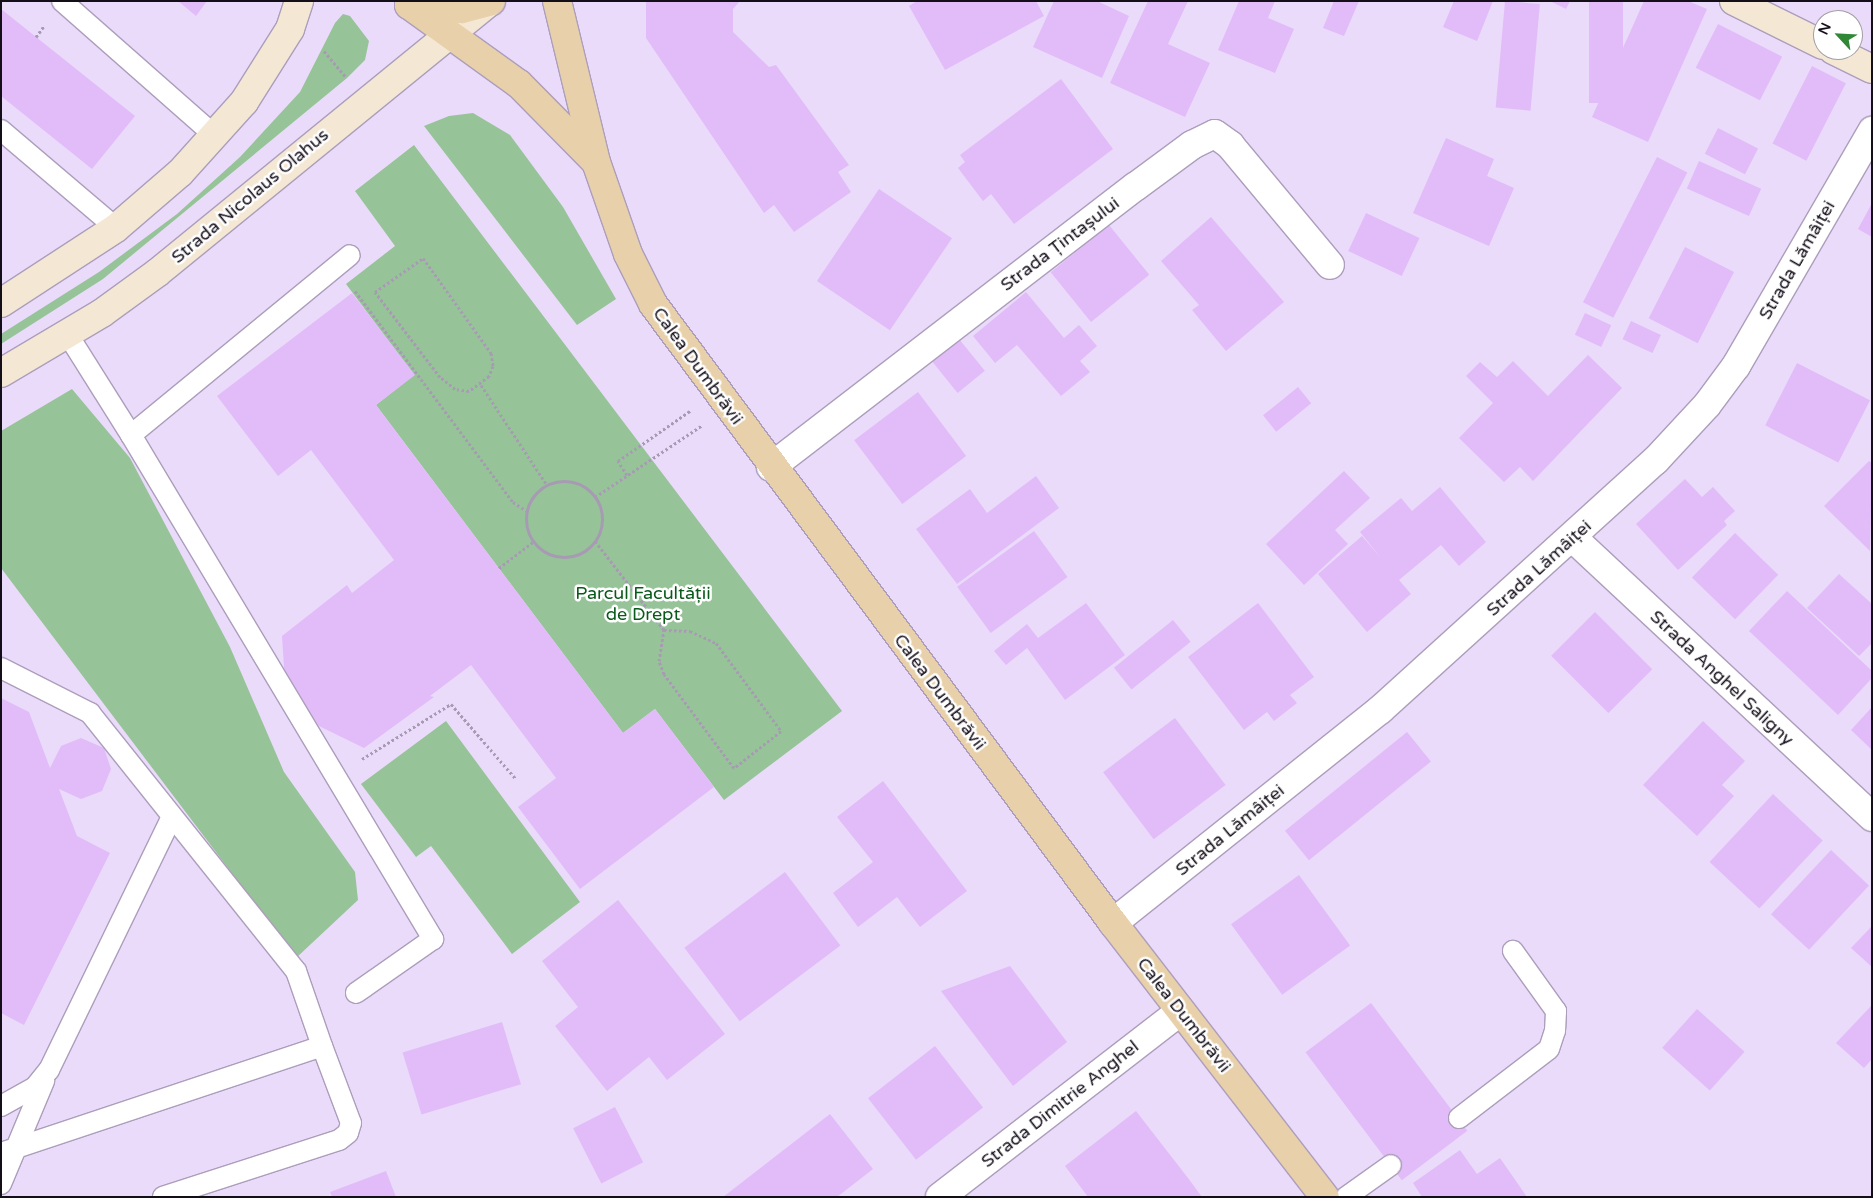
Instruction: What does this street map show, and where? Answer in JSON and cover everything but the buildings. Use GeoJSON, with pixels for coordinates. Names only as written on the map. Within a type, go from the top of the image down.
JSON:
{"type":"FeatureCollection","features":[{"type":"Feature","properties":{"kind":"main road"},"geometry":{"type":"LineString","coordinates":[[1,303],[116,228],[215,136],[264,73],[290,29],[299,1]]}},
{"type":"Feature","properties":{"kind":"main road","name":"Calea Dumbrăvii"},"geometry":{"type":"LineString","coordinates":[[557,1],[596,162],[628,254],[653,304],[771,467],[1113,923],[1325,1197]]}},
{"type":"Feature","properties":{"kind":"main road"},"geometry":{"type":"LineString","coordinates":[[1734,1],[1813,40]]}},
{"type":"Feature","properties":{"kind":"main road"},"geometry":{"type":"LineString","coordinates":[[403,3],[462,9],[490,2]]}},
{"type":"Feature","properties":{"kind":"main road","name":"Strada Nicolaus Olahus"},"geometry":{"type":"LineString","coordinates":[[1,373],[68,335],[157,273],[448,34],[490,2]]}},
{"type":"Feature","properties":{"kind":"main road","name":"Calea Dumbrăvii"},"geometry":{"type":"LineString","coordinates":[[403,3],[519,84],[596,162]]}},
{"type":"Feature","properties":{"kind":"main road"},"geometry":{"type":"LineString","coordinates":[[1854,60],[1872,69]]}},
{"type":"Feature","properties":{"kind":"street","name":"Strada Lămâiței"},"geometry":{"type":"LineString","coordinates":[[1113,923],[1380,710],[1573,538],[1656,461],[1707,405],[1736,366],[1872,131]]}},
{"type":"Feature","properties":{"kind":"street","name":"Strada Țintașului"},"geometry":{"type":"LineString","coordinates":[[771,467],[1135,187],[1192,145],[1215,134],[1230,145],[1330,265]]}},
{"type":"Feature","properties":{"kind":"street","name":"Strada Anghel Saligny"},"geometry":{"type":"LineString","coordinates":[[1573,538],[1872,817]]}},
{"type":"Feature","properties":{"kind":"street","name":"Strada Dimitrie Anghel"},"geometry":{"type":"LineString","coordinates":[[940,1197],[1181,1011]]}},
{"type":"Feature","properties":{"kind":"lane"},"geometry":{"type":"LineString","coordinates":[[62,1],[215,136]]}},
{"type":"Feature","properties":{"kind":"lane"},"geometry":{"type":"LineString","coordinates":[[1,130],[116,228]]}},
{"type":"Feature","properties":{"kind":"lane"},"geometry":{"type":"LineString","coordinates":[[131,434],[343,261]]}},
{"type":"Feature","properties":{"kind":"lane"},"geometry":{"type":"LineString","coordinates":[[68,335],[131,434],[433,939],[356,993]]}},
{"type":"Feature","properties":{"kind":"lane"},"geometry":{"type":"LineString","coordinates":[[1,668],[90,713],[296,971],[351,1123],[348,1132],[339,1140],[163,1197]]}},
{"type":"Feature","properties":{"kind":"lane"},"geometry":{"type":"LineString","coordinates":[[1,1184],[8,1150],[172,817]]}},
{"type":"Feature","properties":{"kind":"lane"},"geometry":{"type":"LineString","coordinates":[[1459,1118],[1549,1048],[1555,1031],[1556,1011],[1512,952]]}},
{"type":"Feature","properties":{"kind":"lane"},"geometry":{"type":"LineString","coordinates":[[8,1150],[322,1046]]}},
{"type":"Feature","properties":{"kind":"lane"},"geometry":{"type":"LineString","coordinates":[[1,1106],[35,1087],[49,1070]]}},
{"type":"Feature","properties":{"kind":"lane"},"geometry":{"type":"LineString","coordinates":[[1346,1197],[1391,1165]]}},
{"type":"Feature","properties":{"kind":"path"},"geometry":{"type":"LineString","coordinates":[[324,51],[346,78]]}},
{"type":"Feature","properties":{"kind":"path"},"geometry":{"type":"LineString","coordinates":[[423,258],[491,353],[493,366],[482,385],[469,391],[455,389],[440,377],[375,292],[423,258]]}},
{"type":"Feature","properties":{"kind":"path"},"geometry":{"type":"LineString","coordinates":[[343,261],[513,502],[527,511]]}},
{"type":"Feature","properties":{"kind":"path"},"geometry":{"type":"LineString","coordinates":[[482,385],[548,485]]}},
{"type":"Feature","properties":{"kind":"path"},"geometry":{"type":"LineString","coordinates":[[595,497],[627,475],[723,401]]}},
{"type":"Feature","properties":{"kind":"path"},"geometry":{"type":"LineString","coordinates":[[627,475],[618,461],[723,401]]}},
{"type":"Feature","properties":{"kind":"path"},"geometry":{"type":"LineString","coordinates":[[574,482],[595,497],[601,511],[595,541],[572,557],[558,557],[533,542],[528,532],[527,511],[531,500],[548,485],[574,482]]}},
{"type":"Feature","properties":{"kind":"path"},"geometry":{"type":"LineString","coordinates":[[595,541],[664,630],[659,661],[664,674],[734,768],[781,732],[716,643],[690,631],[664,630]]}},
{"type":"Feature","properties":{"kind":"path"},"geometry":{"type":"LineString","coordinates":[[499,568],[533,542]]}},
{"type":"Feature","properties":{"kind":"path"},"geometry":{"type":"LineString","coordinates":[[335,776],[451,704],[515,778]]}},
{"type":"Feature","properties":{"kind":"green space"},"geometry":{"type":"Polygon","coordinates":[[[343,14],[350,16],[369,41],[365,60],[347,78],[103,279],[1,344],[1,334],[99,272],[177,214],[240,157],[300,92],[335,23],[343,14]]]}},
{"type":"Feature","properties":{"kind":"green space"},"geometry":{"type":"Polygon","coordinates":[[[473,113],[510,135],[563,207],[616,299],[577,325],[424,126],[449,116],[473,113]]]}},
{"type":"Feature","properties":{"kind":"green space","name":"Parcul Facultății de Drept"},"geometry":{"type":"Polygon","coordinates":[[[414,145],[842,711],[724,800],[655,709],[623,733],[376,405],[414,375],[346,284],[395,246],[355,191],[414,145]]]}},
{"type":"Feature","properties":{"kind":"green space"},"geometry":{"type":"Polygon","coordinates":[[[72,389],[130,458],[230,647],[284,772],[355,872],[358,900],[296,958],[1,568],[1,431],[72,389]]]}},
{"type":"Feature","properties":{"kind":"green space"},"geometry":{"type":"Polygon","coordinates":[[[446,721],[580,902],[512,954],[431,846],[416,857],[361,784],[446,721]]]}}]}
